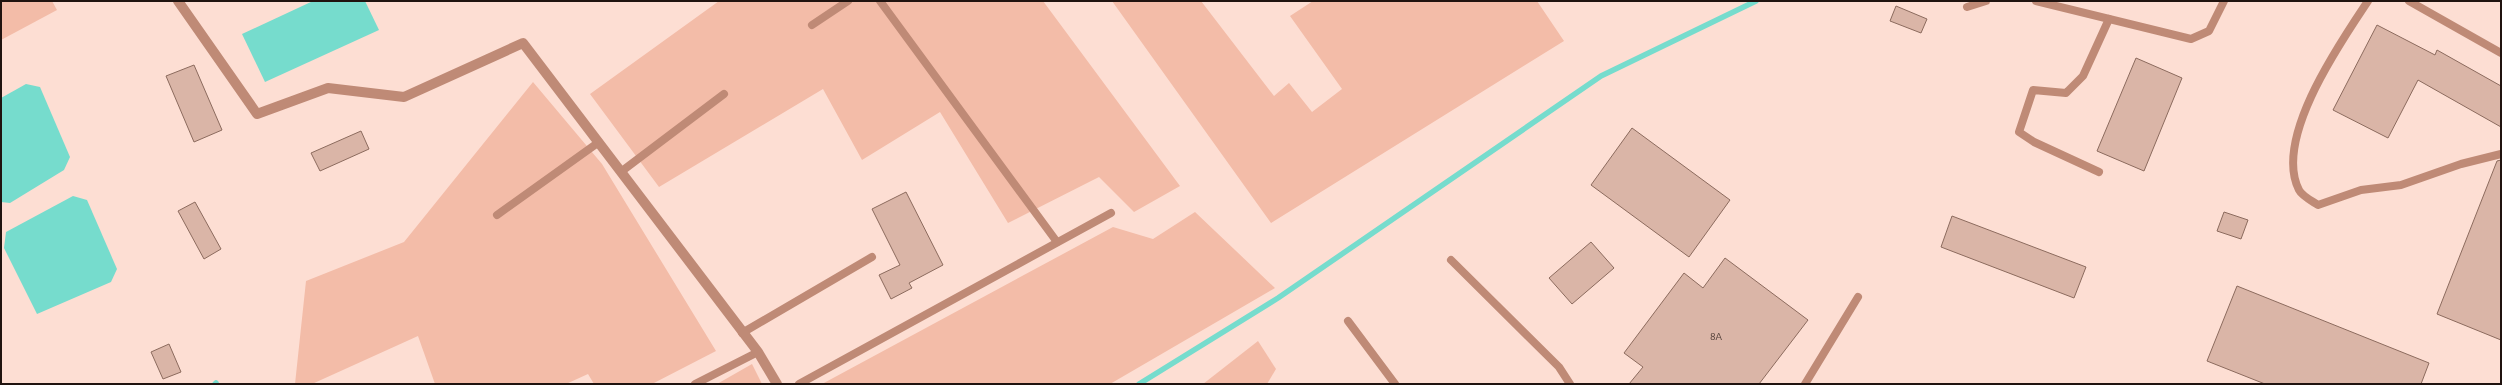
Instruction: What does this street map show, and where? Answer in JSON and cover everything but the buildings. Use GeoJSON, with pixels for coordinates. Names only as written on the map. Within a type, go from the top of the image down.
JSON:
{"type":"FeatureCollection","features":[{"type":"Feature","properties":{"kind":"street"},"geometry":{"type":"LineString","coordinates":[[178,1],[257,114],[328,88],[404,97],[522,43],[600,142],[742,333],[758,352],[777,384]]}},
{"type":"Feature","properties":{"kind":"lane"},"geometry":{"type":"LineString","coordinates":[[812,25],[848,1]]}},
{"type":"Feature","properties":{"kind":"lane"},"geometry":{"type":"LineString","coordinates":[[880,1],[1057,242]]}},
{"type":"Feature","properties":{"kind":"lane"},"geometry":{"type":"LineString","coordinates":[[1967,7],[1986,1]]}},
{"type":"Feature","properties":{"kind":"lane"},"geometry":{"type":"LineString","coordinates":[[2036,1],[2191,38],[2209,31],[2224,1]]}},
{"type":"Feature","properties":{"kind":"lane"},"geometry":{"type":"LineString","coordinates":[[2368,1],[2330,59],[2299,126],[2292,165],[2299,191],[2318,205],[2361,190],[2401,184],[2461,164],[2501,154]]}},
{"type":"Feature","properties":{"kind":"lane"},"geometry":{"type":"LineString","coordinates":[[2409,1],[2501,53]]}},
{"type":"Feature","properties":{"kind":"lane"},"geometry":{"type":"LineString","coordinates":[[2099,172],[2034,142],[2019,132],[2034,90],[2066,93],[2083,76],[2109,19]]}},
{"type":"Feature","properties":{"kind":"lane"},"geometry":{"type":"LineString","coordinates":[[622,171],[724,94]]}},
{"type":"Feature","properties":{"kind":"lane"},"geometry":{"type":"LineString","coordinates":[[497,215],[600,142]]}},
{"type":"Feature","properties":{"kind":"lane"},"geometry":{"type":"LineString","coordinates":[[799,384],[1111,212]]}},
{"type":"Feature","properties":{"kind":"lane"},"geometry":{"type":"LineString","coordinates":[[742,333],[872,258]]}},
{"type":"Feature","properties":{"kind":"lane"},"geometry":{"type":"LineString","coordinates":[[1451,260],[1559,367],[1570,384]]}},
{"type":"Feature","properties":{"kind":"lane"},"geometry":{"type":"LineString","coordinates":[[1805,384],[1858,298]]}},
{"type":"Feature","properties":{"kind":"lane"},"geometry":{"type":"LineString","coordinates":[[1348,321],[1395,384]]}},
{"type":"Feature","properties":{"kind":"lane"},"geometry":{"type":"LineString","coordinates":[[695,384],[758,352]]}},
{"type":"Feature","properties":{"kind":"shaded area"},"geometry":{"type":"Polygon","coordinates":[[[1,1],[52,1],[57,10],[1,40],[1,1]]]}},
{"type":"Feature","properties":{"kind":"shaded area"},"geometry":{"type":"Polygon","coordinates":[[[719,1],[1043,1],[1180,186],[1134,212],[1099,177],[1008,223],[940,112],[862,160],[823,89],[659,187],[590,94],[719,1]]]}},
{"type":"Feature","properties":{"kind":"shaded area"},"geometry":{"type":"Polygon","coordinates":[[[1112,1],[1201,1],[1274,96],[1289,83],[1312,112],[1342,89],[1290,16],[1313,1],[1537,1],[1564,41],[1271,223],[1112,1]]]}},
{"type":"Feature","properties":{"kind":"shaded area"},"geometry":{"type":"Polygon","coordinates":[[[533,82],[602,164],[716,351],[652,384],[594,384],[588,374],[566,384],[435,384],[418,336],[312,384],[295,384],[306,281],[404,242],[533,82]]]}},
{"type":"Feature","properties":{"kind":"shaded area"},"geometry":{"type":"Polygon","coordinates":[[[1195,212],[1275,288],[1110,384],[822,384],[1113,227],[1153,239],[1195,212]]]}},
{"type":"Feature","properties":{"kind":"shaded area"},"geometry":{"type":"Polygon","coordinates":[[[1258,341],[1276,369],[1267,384],[1203,384],[1258,341]]]}},
{"type":"Feature","properties":{"kind":"shaded area"},"geometry":{"type":"Polygon","coordinates":[[[752,364],[762,384],[717,384],[752,364]]]}},
{"type":"Feature","properties":{"kind":"water"},"geometry":{"type":"Polygon","coordinates":[[[313,1],[365,1],[379,30],[265,82],[242,34],[313,1]]]}},
{"type":"Feature","properties":{"kind":"water"},"geometry":{"type":"Polygon","coordinates":[[[26,84],[40,87],[70,157],[64,170],[10,203],[1,202],[1,98],[26,84]]]}},
{"type":"Feature","properties":{"kind":"water"},"geometry":{"type":"Polygon","coordinates":[[[73,196],[87,200],[117,269],[111,282],[37,314],[4,248],[6,232],[73,196]]]}},
{"type":"Feature","properties":{"kind":"waterway"},"geometry":{"type":"LineString","coordinates":[[1139,384],[1278,298],[1601,76],[1756,1]]}}]}
